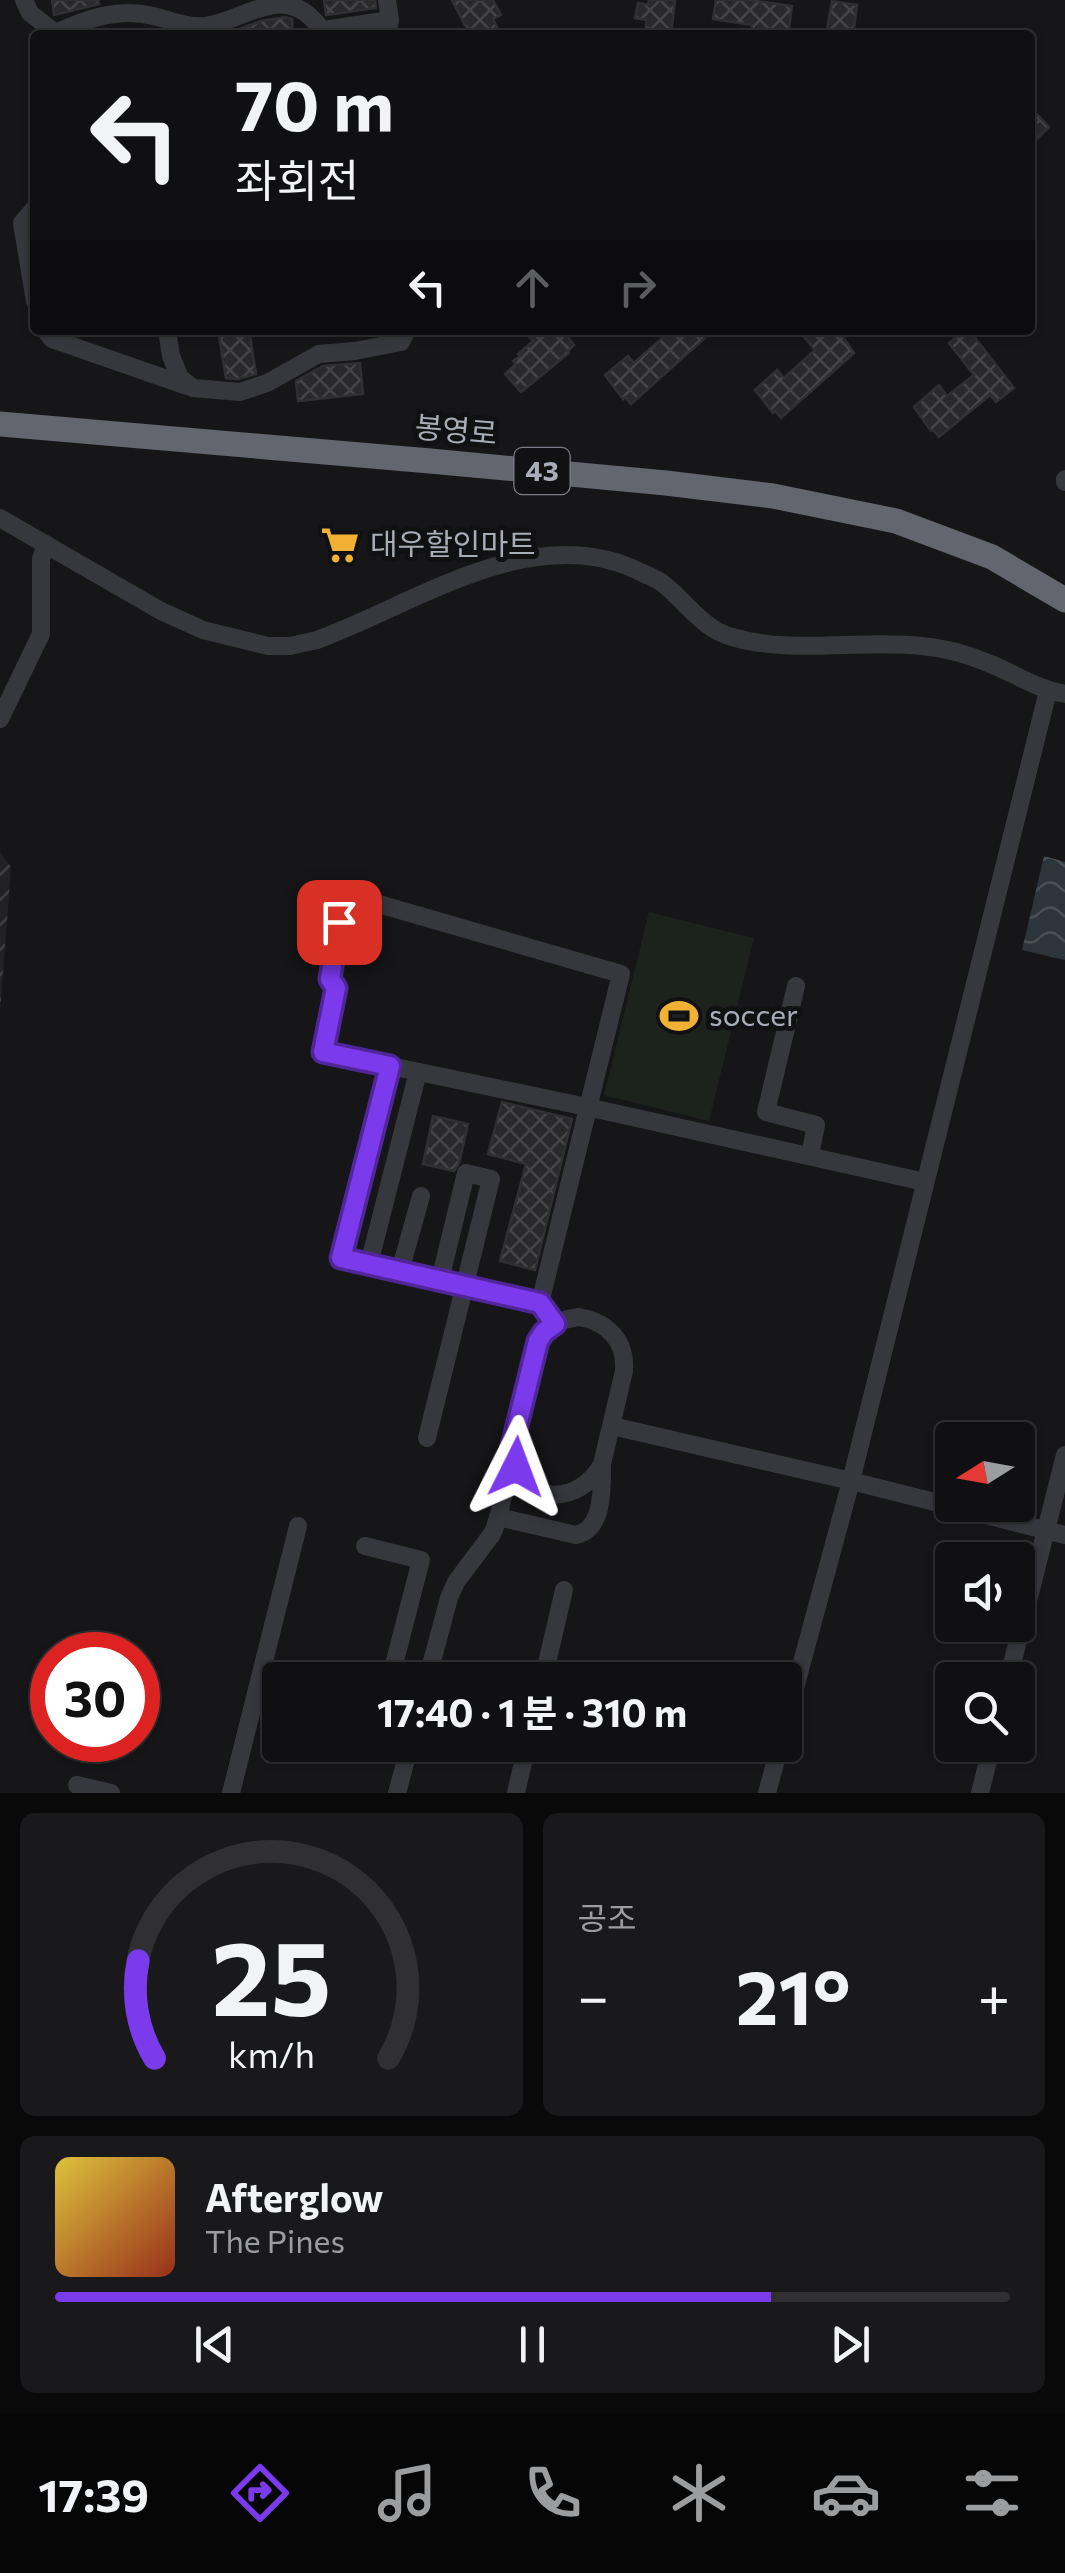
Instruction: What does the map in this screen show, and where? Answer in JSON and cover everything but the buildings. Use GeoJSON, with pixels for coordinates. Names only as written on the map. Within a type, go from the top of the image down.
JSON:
{"type":"FeatureCollection","features":[{"type":"Feature","properties":{"kind":"highway"},"geometry":{"type":"LineString","coordinates":[[0,414],[27,426]]}},
{"type":"Feature","properties":{"kind":"highway","name":"봉영로"},"geometry":{"type":"LineString","coordinates":[[0,424],[528,470],[773,496],[896,520],[992,557],[1065,600]]}},
{"type":"Feature","properties":{"kind":"highway"},"geometry":{"type":"LineString","coordinates":[[0,439],[54,428]]}},
{"type":"Feature","properties":{"kind":"street"},"geometry":{"type":"LineString","coordinates":[[24,0],[30,14],[52,30]]}},
{"type":"Feature","properties":{"kind":"street"},"geometry":{"type":"LineString","coordinates":[[65,30],[92,17],[130,12],[209,26],[250,6],[284,4],[304,10],[324,30],[388,27],[387,0]]}},
{"type":"Feature","properties":{"kind":"street"},"geometry":{"type":"LineString","coordinates":[[30,214],[22,224],[30,271]]}},
{"type":"Feature","properties":{"kind":"street"},"geometry":{"type":"LineString","coordinates":[[49,335],[193,388],[240,392],[319,354],[355,352],[402,342],[405,335]]}},
{"type":"Feature","properties":{"kind":"street"},"geometry":{"type":"LineString","coordinates":[[168,335],[180,378],[193,388]]}},
{"type":"Feature","properties":{"kind":"street"},"geometry":{"type":"LineString","coordinates":[[0,518],[161,612],[203,630],[268,646],[317,640],[502,562],[574,556],[630,567],[660,582],[721,634],[773,644],[922,646],[987,662],[1056,692],[802,1662]]}},
{"type":"Feature","properties":{"kind":"street"},"geometry":{"type":"LineString","coordinates":[[0,720],[41,634],[42,558],[46,544]]}},
{"type":"Feature","properties":{"kind":"street"},"geometry":{"type":"LineString","coordinates":[[540,1303],[588,1107],[621,974],[344,894],[330,979],[336,988],[323,1052],[588,1107],[926,1182]]}},
{"type":"Feature","properties":{"kind":"street"},"geometry":{"type":"LineString","coordinates":[[796,986],[766,1112],[816,1125],[810,1155]]}},
{"type":"Feature","properties":{"kind":"street"},"geometry":{"type":"LineString","coordinates":[[390,1066],[341,1258],[540,1303],[555,1324]]}},
{"type":"Feature","properties":{"kind":"street"},"geometry":{"type":"LineString","coordinates":[[369,1264],[418,1072]]}},
{"type":"Feature","properties":{"kind":"street"},"geometry":{"type":"LineString","coordinates":[[427,1438],[492,1179],[466,1173],[440,1280]]}},
{"type":"Feature","properties":{"kind":"street"},"geometry":{"type":"LineString","coordinates":[[400,1271],[421,1196]]}},
{"type":"Feature","properties":{"kind":"street"},"geometry":{"type":"LineString","coordinates":[[580,1317],[593,1319],[610,1329],[620,1342],[624,1371],[612,1426],[596,1476],[576,1492],[548,1494],[526,1481],[516,1467],[512,1446],[538,1341],[555,1324],[580,1317]]}},
{"type":"Feature","properties":{"kind":"street"},"geometry":{"type":"LineString","coordinates":[[612,1426],[1056,1533]]}},
{"type":"Feature","properties":{"kind":"street"},"geometry":{"type":"LineString","coordinates":[[1014,1662],[1056,1533],[1065,1455]]}},
{"type":"Feature","properties":{"kind":"street"},"geometry":{"type":"LineString","coordinates":[[498,1517],[576,1535],[587,1532],[594,1522],[602,1492],[602,1464]]}},
{"type":"Feature","properties":{"kind":"street"},"geometry":{"type":"LineString","coordinates":[[432,1662],[448,1598],[487,1542],[498,1517],[502,1492],[516,1467]]}},
{"type":"Feature","properties":{"kind":"street"},"geometry":{"type":"LineString","coordinates":[[231,1793],[298,1526]]}},
{"type":"Feature","properties":{"kind":"street"},"geometry":{"type":"LineString","coordinates":[[365,1546],[421,1560],[395,1662]]}},
{"type":"Feature","properties":{"kind":"street"},"geometry":{"type":"LineString","coordinates":[[546,1662],[564,1590]]}},
{"type":"Feature","properties":{"kind":"street"},"geometry":{"type":"LineString","coordinates":[[397,1793],[405,1762]]}},
{"type":"Feature","properties":{"kind":"street"},"geometry":{"type":"LineString","coordinates":[[516,1793],[523,1762]]}},
{"type":"Feature","properties":{"kind":"street"},"geometry":{"type":"LineString","coordinates":[[766,1793],[775,1762]]}},
{"type":"Feature","properties":{"kind":"street"},"geometry":{"type":"LineString","coordinates":[[980,1793],[988,1762]]}},
{"type":"Feature","properties":{"kind":"street"},"geometry":{"type":"LineString","coordinates":[[78,1785],[111,1793]]}},
{"type":"Feature","properties":{"kind":"shaded area"},"geometry":{"type":"Polygon","coordinates":[[[0,852],[11,867],[0,1013],[0,852]]]}},
{"type":"Feature","properties":{"kind":"shaded area","name":"soccer"},"geometry":{"type":"Polygon","coordinates":[[[649,912],[754,938],[709,1121],[604,1095],[649,912]]]}},
{"type":"Feature","properties":{"kind":"water"},"geometry":{"type":"Polygon","coordinates":[[[1044,856],[1065,862],[1065,960],[1022,950],[1044,856]]]}},
{"type":"Feature","properties":{"kind":"place","name":"대우할인마트"},"geometry":{"type":"Point","coordinates":[340,545]}},
{"type":"Feature","properties":{"kind":"place","name":"soccer"},"geometry":{"type":"Point","coordinates":[679,1016]}},
{"type":"Feature","properties":{"kind":"route"},"geometry":{"type":"LineString","coordinates":[[339,922],[330,979],[336,988],[323,1052],[390,1066],[341,1258],[540,1303],[555,1324],[538,1341],[512,1446],[516,1467]]}}]}
